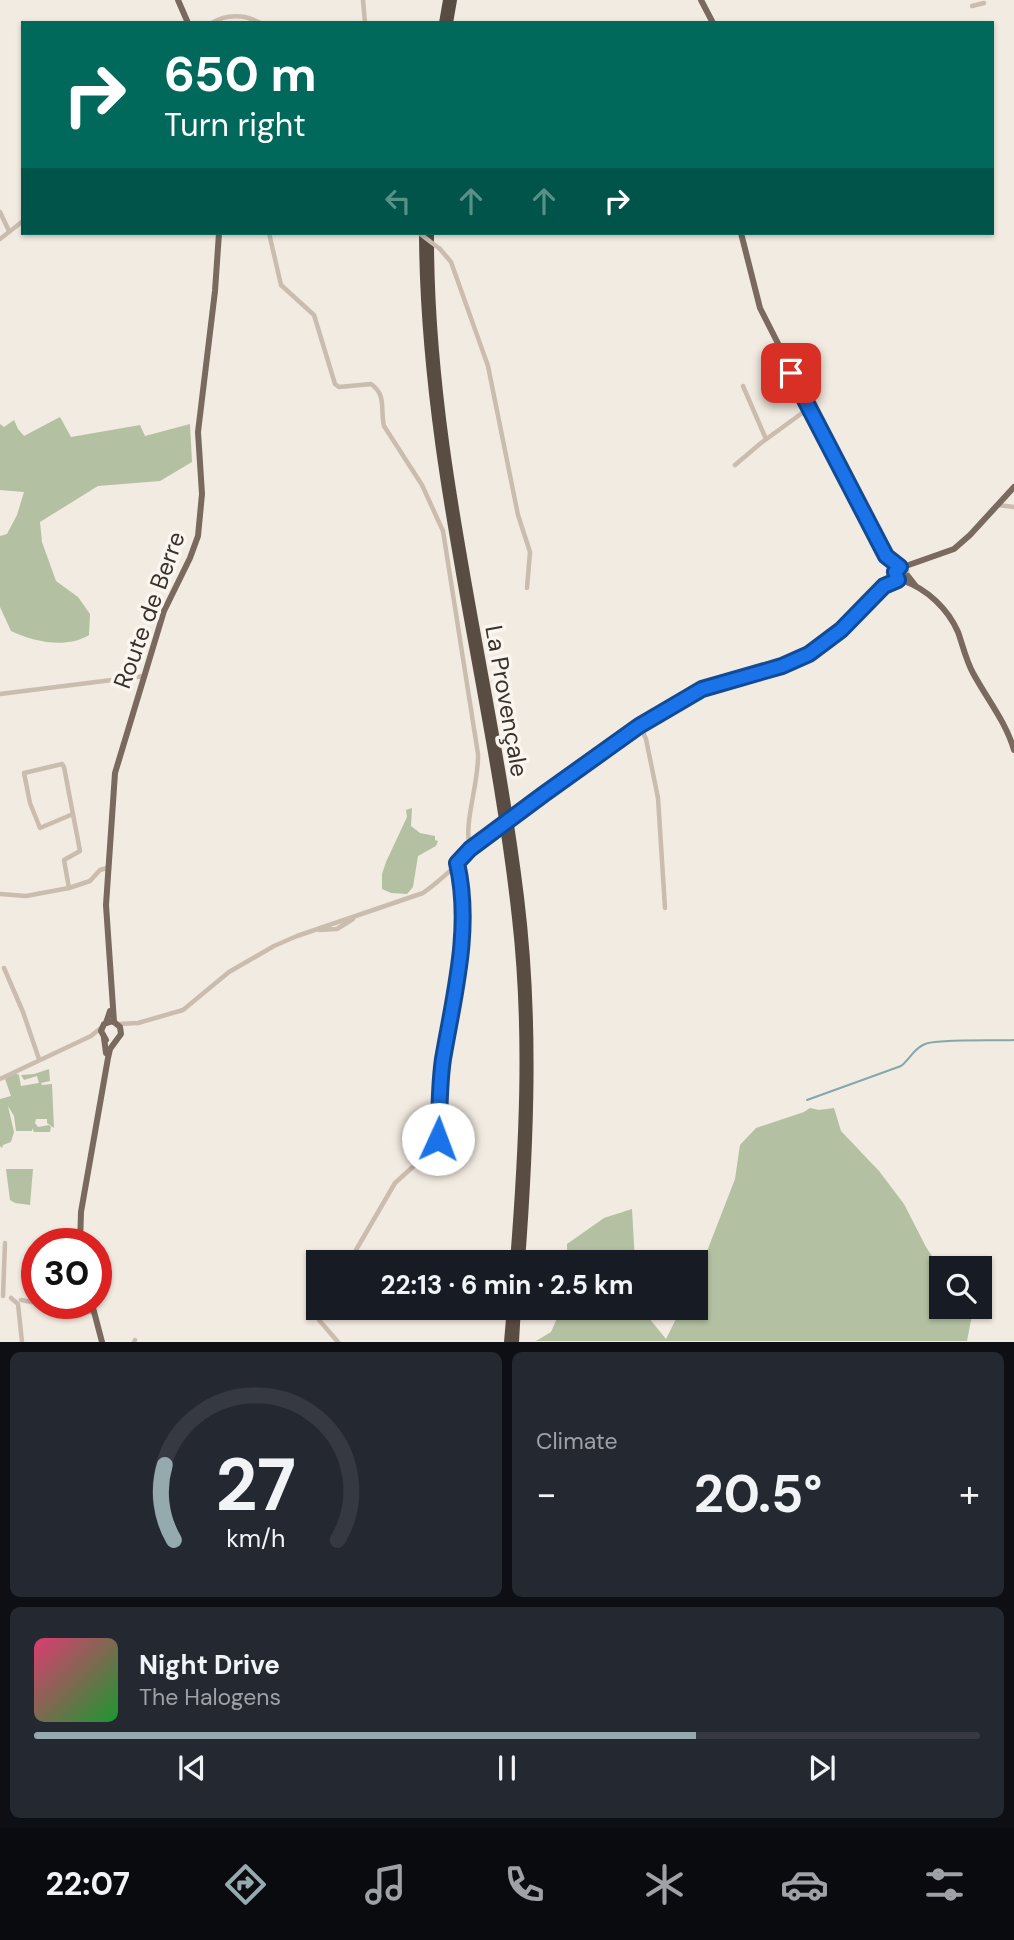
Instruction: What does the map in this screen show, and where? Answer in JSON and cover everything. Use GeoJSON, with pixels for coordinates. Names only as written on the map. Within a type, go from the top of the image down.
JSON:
{"type":"FeatureCollection","features":[{"type":"Feature","properties":{"kind":"highway"},"geometry":{"type":"LineString","coordinates":[[443,21],[447,0]]}},
{"type":"Feature","properties":{"kind":"highway"},"geometry":{"type":"LineString","coordinates":[[449,21],[453,0]]}},
{"type":"Feature","properties":{"kind":"highway","name":"La Provençale"},"geometry":{"type":"LineString","coordinates":[[421,235],[427,346],[438,446],[506,841],[519,945],[524,1061],[521,1167],[515,1250]]}},
{"type":"Feature","properties":{"kind":"highway","name":"La Provençale"},"geometry":{"type":"LineString","coordinates":[[430,235],[434,357],[446,456],[512,840],[524,935],[529,1009],[530,1100],[522,1250]]}},
{"type":"Feature","properties":{"kind":"highway"},"geometry":{"type":"LineString","coordinates":[[508,1342],[510,1320]]}},
{"type":"Feature","properties":{"kind":"highway"},"geometry":{"type":"LineString","coordinates":[[515,1342],[516,1320]]}},
{"type":"Feature","properties":{"kind":"main road"},"geometry":{"type":"LineString","coordinates":[[178,0],[187,21]]}},
{"type":"Feature","properties":{"kind":"main road"},"geometry":{"type":"LineString","coordinates":[[701,0],[712,21]]}},
{"type":"Feature","properties":{"kind":"main road","name":"Route de Berre"},"geometry":{"type":"LineString","coordinates":[[110,1024],[107,868],[116,773],[164,611],[198,536],[202,494],[198,432],[219,235]]}},
{"type":"Feature","properties":{"kind":"main road"},"geometry":{"type":"LineString","coordinates":[[742,235],[760,308],[887,558],[901,574],[937,603],[956,628],[969,666],[1002,722],[1014,750]]}},
{"type":"Feature","properties":{"kind":"main road"},"geometry":{"type":"LineString","coordinates":[[884,586],[919,562],[949,552],[970,535],[1014,487]]}},
{"type":"Feature","properties":{"kind":"main road"},"geometry":{"type":"LineString","coordinates":[[78,1228],[105,1058],[104,1039],[110,1024],[121,1034],[110,1049],[80,1228]]}},
{"type":"Feature","properties":{"kind":"main road"},"geometry":{"type":"LineString","coordinates":[[104,1039],[115,1041]]}},
{"type":"Feature","properties":{"kind":"main road"},"geometry":{"type":"LineString","coordinates":[[95,1319],[101,1342]]}},
{"type":"Feature","properties":{"kind":"street"},"geometry":{"type":"LineString","coordinates":[[363,0],[365,21]]}},
{"type":"Feature","properties":{"kind":"street"},"geometry":{"type":"LineString","coordinates":[[972,6],[984,3]]}},
{"type":"Feature","properties":{"kind":"street"},"geometry":{"type":"LineString","coordinates":[[216,21],[223,17],[236,16],[253,21]]}},
{"type":"Feature","properties":{"kind":"street"},"geometry":{"type":"LineString","coordinates":[[0,212],[9,231]]}},
{"type":"Feature","properties":{"kind":"street"},"geometry":{"type":"LineString","coordinates":[[0,239],[21,222]]}},
{"type":"Feature","properties":{"kind":"street"},"geometry":{"type":"LineString","coordinates":[[269,235],[281,285],[314,314],[335,384],[339,387],[371,384],[377,389],[383,404],[384,426],[422,485],[443,531],[478,754],[468,833],[470,849]]}},
{"type":"Feature","properties":{"kind":"street"},"geometry":{"type":"LineString","coordinates":[[423,235],[451,262],[486,359],[518,515],[530,552],[527,588]]}},
{"type":"Feature","properties":{"kind":"street"},"geometry":{"type":"LineString","coordinates":[[743,386],[766,439]]}},
{"type":"Feature","properties":{"kind":"street"},"geometry":{"type":"LineString","coordinates":[[735,465],[809,408]]}},
{"type":"Feature","properties":{"kind":"street"},"geometry":{"type":"LineString","coordinates":[[998,505],[1014,507]]}},
{"type":"Feature","properties":{"kind":"street"},"geometry":{"type":"LineString","coordinates":[[0,1079],[91,1036],[110,1024],[138,1023],[183,1010],[241,964],[274,946],[423,892],[470,849],[640,726],[702,689],[782,666],[809,654],[841,630],[884,586]]}},
{"type":"Feature","properties":{"kind":"street"},"geometry":{"type":"LineString","coordinates":[[0,694],[144,676]]}},
{"type":"Feature","properties":{"kind":"street"},"geometry":{"type":"LineString","coordinates":[[640,726],[646,739],[658,798],[664,908]]}},
{"type":"Feature","properties":{"kind":"street"},"geometry":{"type":"LineString","coordinates":[[69,888],[64,860],[80,851],[64,766],[62,764],[24,773],[30,803],[40,828],[73,814]]}},
{"type":"Feature","properties":{"kind":"street"},"geometry":{"type":"LineString","coordinates":[[356,1250],[395,1183],[432,1152],[437,1144],[441,1075],[461,954],[461,882],[457,863]]}},
{"type":"Feature","properties":{"kind":"street"},"geometry":{"type":"LineString","coordinates":[[0,894],[26,896],[69,888],[90,881],[100,870],[107,868]]}},
{"type":"Feature","properties":{"kind":"street"},"geometry":{"type":"LineString","coordinates":[[4,968],[39,1059]]}},
{"type":"Feature","properties":{"kind":"street"},"geometry":{"type":"LineString","coordinates":[[121,1034],[138,1023]]}},
{"type":"Feature","properties":{"kind":"street"},"geometry":{"type":"LineString","coordinates":[[91,1036],[104,1039]]}},
{"type":"Feature","properties":{"kind":"street"},"geometry":{"type":"LineString","coordinates":[[5,1243],[1,1296],[20,1302],[22,1342]]}},
{"type":"Feature","properties":{"kind":"street"},"geometry":{"type":"LineString","coordinates":[[319,1320],[338,1342]]}},
{"type":"Feature","properties":{"kind":"green space"},"geometry":{"type":"Polygon","coordinates":[[[60,417],[71,437],[140,425],[145,436],[190,424],[192,462],[160,481],[98,486],[40,522],[42,542],[56,581],[78,597],[90,614],[89,635],[61,643],[40,641],[11,631],[0,607],[0,536],[7,534],[17,515],[24,492],[0,490],[0,424],[4,427],[14,420],[24,436],[60,417]]]}},
{"type":"Feature","properties":{"kind":"green space"},"geometry":{"type":"Polygon","coordinates":[[[412,808],[411,826],[420,833],[435,836],[438,841],[436,846],[418,856],[413,887],[407,894],[391,893],[382,889],[382,874],[407,817],[406,810],[412,808]]]}},
{"type":"Feature","properties":{"kind":"green space"},"geometry":{"type":"Polygon","coordinates":[[[49,1069],[50,1081],[41,1083],[52,1084],[54,1128],[47,1123],[47,1119],[36,1119],[38,1127],[49,1125],[50,1132],[34,1132],[32,1128],[32,1131],[16,1131],[14,1116],[8,1106],[14,1132],[11,1142],[2,1148],[0,1099],[11,1096],[5,1079],[15,1073],[19,1075],[21,1086],[39,1083],[37,1076],[24,1080],[21,1075],[49,1069]]]}},
{"type":"Feature","properties":{"kind":"green space"},"geometry":{"type":"Polygon","coordinates":[[[810,1108],[834,1108],[841,1131],[879,1171],[904,1204],[932,1256],[929,1256],[929,1319],[971,1319],[967,1341],[536,1341],[551,1332],[556,1320],[651,1320],[666,1339],[676,1320],[708,1320],[707,1250],[735,1179],[740,1145],[756,1128],[810,1108]]]}},
{"type":"Feature","properties":{"kind":"green space"},"geometry":{"type":"Polygon","coordinates":[[[6,1169],[33,1169],[30,1205],[10,1200],[6,1169]]]}},
{"type":"Feature","properties":{"kind":"green space"},"geometry":{"type":"Polygon","coordinates":[[[632,1209],[634,1250],[567,1250],[567,1244],[604,1218],[632,1209]]]}},
{"type":"Feature","properties":{"kind":"waterway"},"geometry":{"type":"LineString","coordinates":[[807,1100],[901,1066],[918,1048],[931,1042],[1014,1040]]}},
{"type":"Feature","properties":{"kind":"route"},"geometry":{"type":"LineString","coordinates":[[438,1139],[441,1075],[461,954],[461,882],[457,863],[470,849],[639,726],[702,689],[782,666],[809,654],[841,630],[884,586],[898,580],[895,572],[900,567],[886,556],[791,373]]}}]}
